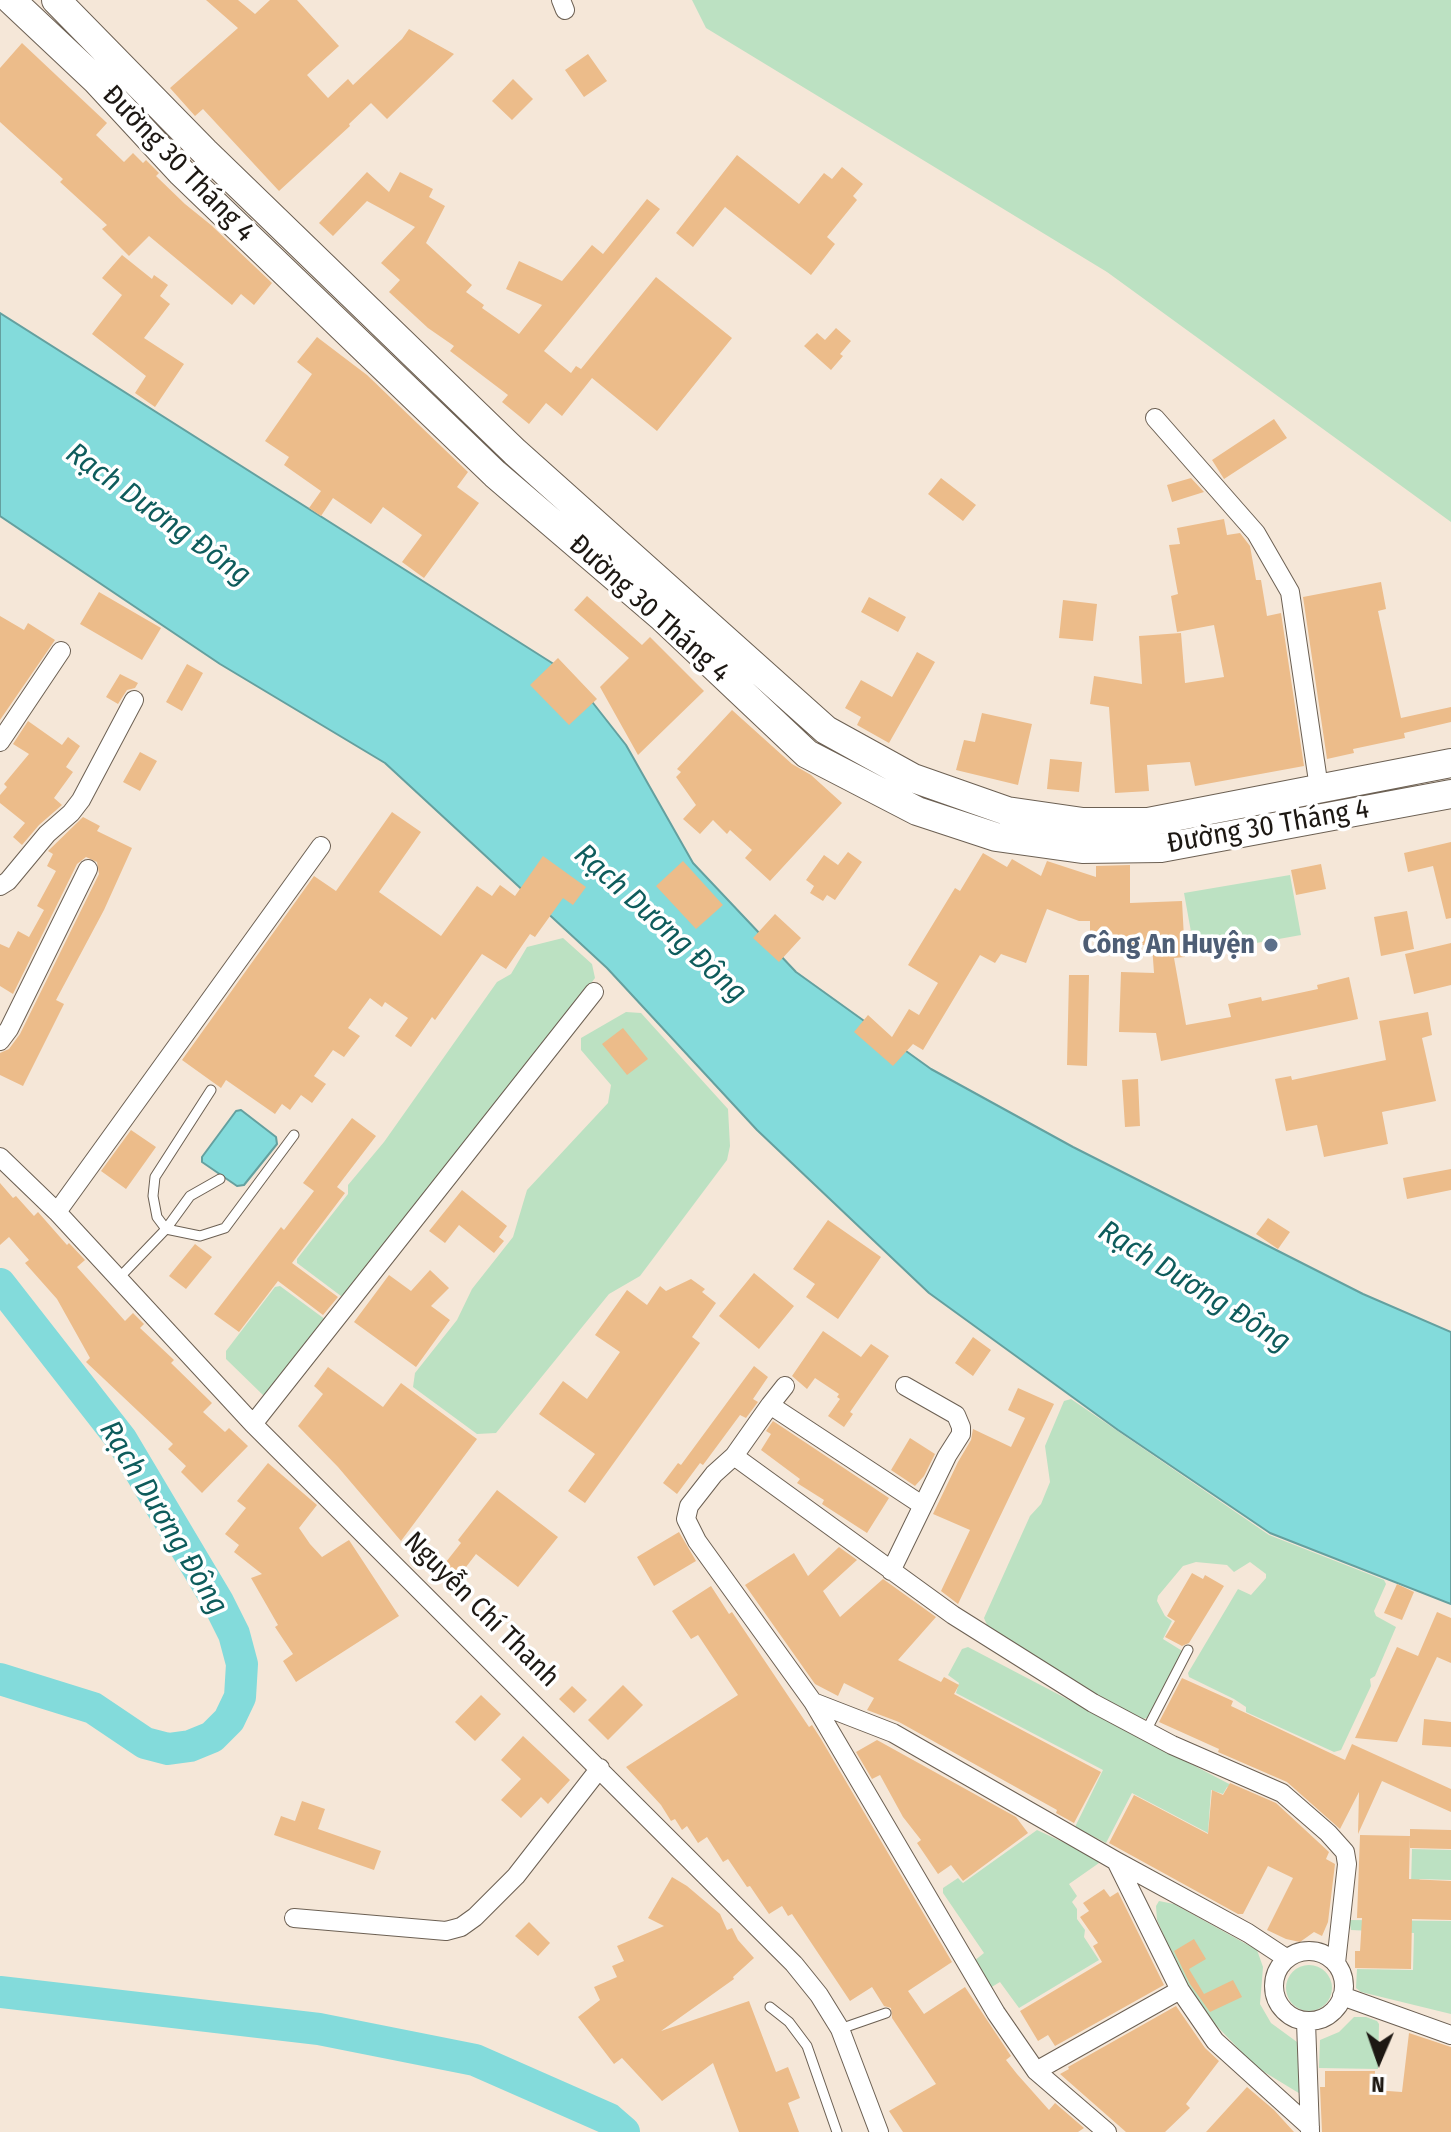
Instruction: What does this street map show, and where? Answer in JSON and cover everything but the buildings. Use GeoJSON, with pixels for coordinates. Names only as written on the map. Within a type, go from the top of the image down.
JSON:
{"type":"FeatureCollection","features":[{"type":"Feature","properties":{"kind":"main road","name":"Đường 30 Tháng 4"},"geometry":{"type":"LineString","coordinates":[[11,0],[96,80],[182,173],[495,474],[662,617],[807,754],[917,811],[996,837],[1082,849],[1150,835],[1451,794]]}},
{"type":"Feature","properties":{"kind":"main road","name":"Đường 30 Tháng 4"},"geometry":{"type":"LineString","coordinates":[[56,0],[205,152],[515,452],[826,730],[913,778],[1007,811],[1150,835],[1319,788],[1451,763]]}},
{"type":"Feature","properties":{"kind":"main road"},"geometry":{"type":"LineString","coordinates":[[182,173],[205,152]]}},
{"type":"Feature","properties":{"kind":"main road"},"geometry":{"type":"LineString","coordinates":[[495,474],[515,452]]}},
{"type":"Feature","properties":{"kind":"main road"},"geometry":{"type":"LineString","coordinates":[[807,754],[826,730]]}},
{"type":"Feature","properties":{"kind":"street"},"geometry":{"type":"LineString","coordinates":[[1155,418],[1256,533],[1290,592],[1319,788]]}},
{"type":"Feature","properties":{"kind":"street"},"geometry":{"type":"LineString","coordinates":[[0,742],[61,651]]}},
{"type":"Feature","properties":{"kind":"street"},"geometry":{"type":"LineString","coordinates":[[0,886],[81,800],[134,700]]}},
{"type":"Feature","properties":{"kind":"street"},"geometry":{"type":"LineString","coordinates":[[57,1212],[321,846]]}},
{"type":"Feature","properties":{"kind":"street"},"geometry":{"type":"LineString","coordinates":[[0,1041],[9,1029],[88,869]]}},
{"type":"Feature","properties":{"kind":"street"},"geometry":{"type":"LineString","coordinates":[[253,1424],[594,992]]}},
{"type":"Feature","properties":{"kind":"street","name":"Nguyễn Chí Thanh"},"geometry":{"type":"LineString","coordinates":[[0,1157],[57,1212],[253,1424],[794,1964],[819,1995],[840,2029],[879,2132]]}},
{"type":"Feature","properties":{"kind":"street"},"geometry":{"type":"LineString","coordinates":[[785,1386],[734,1456],[714,1474],[689,1506],[686,1519],[689,1528],[813,1702],[996,2013],[1036,2071],[1107,2132]]}},
{"type":"Feature","properties":{"kind":"street"},"geometry":{"type":"LineString","coordinates":[[891,1571],[922,1505],[961,1434],[956,1415],[905,1386]]}},
{"type":"Feature","properties":{"kind":"street"},"geometry":{"type":"LineString","coordinates":[[770,1405],[922,1505]]}},
{"type":"Feature","properties":{"kind":"street"},"geometry":{"type":"LineString","coordinates":[[734,1456],[953,1615],[1093,1703],[1146,1731],[1282,1793],[1340,1845],[1347,1864],[1336,1963],[1342,1977],[1342,1996],[1336,2010],[1321,2020],[1306,2022],[1286,2014],[1274,1997],[1276,1973],[1286,1958],[1300,1951],[1319,1951],[1336,1963]]}},
{"type":"Feature","properties":{"kind":"street"},"geometry":{"type":"LineString","coordinates":[[813,1702],[893,1733],[1248,1933],[1286,1958]]}},
{"type":"Feature","properties":{"kind":"street"},"geometry":{"type":"LineString","coordinates":[[294,1918],[446,1931],[461,1927],[516,1876],[600,1768]]}},
{"type":"Feature","properties":{"kind":"street"},"geometry":{"type":"LineString","coordinates":[[1116,1861],[1180,1990],[1215,2041],[1310,2130]]}},
{"type":"Feature","properties":{"kind":"street"},"geometry":{"type":"LineString","coordinates":[[1036,2071],[1180,1990]]}},
{"type":"Feature","properties":{"kind":"street"},"geometry":{"type":"LineString","coordinates":[[1342,1996],[1451,2035]]}},
{"type":"Feature","properties":{"kind":"street"},"geometry":{"type":"LineString","coordinates":[[1306,2022],[1310,2130]]}},
{"type":"Feature","properties":{"kind":"lane"},"geometry":{"type":"LineString","coordinates":[[211,1090],[155,1177],[153,1196],[157,1217],[166,1229],[200,1236],[225,1228],[294,1135]]}},
{"type":"Feature","properties":{"kind":"lane"},"geometry":{"type":"LineString","coordinates":[[117,1279],[166,1229],[190,1196],[220,1179]]}},
{"type":"Feature","properties":{"kind":"lane"},"geometry":{"type":"LineString","coordinates":[[1146,1731],[1188,1650]]}},
{"type":"Feature","properties":{"kind":"lane"},"geometry":{"type":"LineString","coordinates":[[770,2007],[789,2022],[807,2046],[837,2132]]}},
{"type":"Feature","properties":{"kind":"lane"},"geometry":{"type":"LineString","coordinates":[[840,2029],[886,2013]]}},
{"type":"Feature","properties":{"kind":"green space"},"geometry":{"type":"Polygon","coordinates":[[[692,0],[1451,0],[1451,522],[1107,272],[706,28],[692,0]]]}},
{"type":"Feature","properties":{"kind":"green space"},"geometry":{"type":"Polygon","coordinates":[[[1290,875],[1301,935],[1195,954],[1184,893],[1290,875]]]}},
{"type":"Feature","properties":{"kind":"green space"},"geometry":{"type":"Polygon","coordinates":[[[563,938],[592,964],[595,978],[437,1184],[346,1296],[341,1296],[297,1263],[297,1259],[348,1194],[348,1185],[384,1142],[497,982],[511,974],[527,947],[563,938]]]}},
{"type":"Feature","properties":{"kind":"green space"},"geometry":{"type":"Polygon","coordinates":[[[626,1012],[641,1013],[728,1109],[730,1146],[727,1160],[640,1276],[609,1294],[496,1433],[477,1434],[413,1387],[415,1373],[457,1320],[472,1289],[513,1237],[527,1190],[608,1103],[611,1085],[581,1050],[581,1038],[626,1012]]]}},
{"type":"Feature","properties":{"kind":"green space"},"geometry":{"type":"Polygon","coordinates":[[[280,1286],[326,1320],[265,1397],[226,1359],[226,1351],[275,1287],[280,1286]]]}},
{"type":"Feature","properties":{"kind":"green space"},"geometry":{"type":"Polygon","coordinates":[[[1071,1399],[1269,1535],[1384,1580],[1386,1584],[1374,1611],[1376,1616],[1396,1627],[1375,1676],[1370,1679],[1371,1686],[1341,1750],[1334,1752],[1246,1712],[1246,1707],[1234,1699],[1189,1677],[1188,1673],[1238,1589],[1251,1595],[1266,1578],[1266,1574],[1250,1562],[1234,1572],[1227,1565],[1196,1562],[1183,1566],[1158,1596],[1157,1601],[1165,1616],[1172,1621],[1163,1639],[1184,1652],[1151,1716],[1141,1720],[1089,1694],[990,1632],[984,1618],[1030,1516],[1041,1504],[1050,1482],[1045,1446],[1064,1401],[1071,1399]]]}},
{"type":"Feature","properties":{"kind":"green space"},"geometry":{"type":"Polygon","coordinates":[[[968,1647],[1233,1786],[1227,1787],[1223,1794],[1211,1790],[1208,1833],[1132,1793],[1106,1843],[1075,1827],[1103,1770],[956,1693],[959,1683],[948,1675],[962,1649],[968,1647]]]}},
{"type":"Feature","properties":{"kind":"green space"},"geometry":{"type":"Polygon","coordinates":[[[1037,1830],[1093,1856],[1099,1863],[1069,1884],[1077,1896],[1072,1902],[1077,1909],[1077,1919],[1085,1930],[1084,1937],[1099,1960],[1019,2008],[1000,1982],[990,1988],[974,1961],[984,1953],[943,1893],[943,1888],[958,1878],[963,1883],[1037,1830]]]}},
{"type":"Feature","properties":{"kind":"green space"},"geometry":{"type":"Polygon","coordinates":[[[1412,1849],[1451,1850],[1451,1880],[1420,1879],[1411,1886],[1412,1849]]]}},
{"type":"Feature","properties":{"kind":"green space"},"geometry":{"type":"Polygon","coordinates":[[[1159,1901],[1174,1904],[1257,1950],[1263,1967],[1260,2004],[1271,2023],[1297,2042],[1302,2095],[1256,2067],[1211,2020],[1182,1977],[1157,1920],[1156,1906],[1159,1901]]]}},
{"type":"Feature","properties":{"kind":"green space"},"geometry":{"type":"Polygon","coordinates":[[[1349,1920],[1451,1921],[1451,2014],[1361,1992],[1356,1988],[1357,1969],[1413,1970],[1414,1933],[1351,1930],[1349,1920]]]}},
{"type":"Feature","properties":{"kind":"green space"},"geometry":{"type":"Polygon","coordinates":[[[1309,1965],[1325,1972],[1332,1988],[1325,2004],[1309,2011],[1293,2004],[1286,1988],[1293,1972],[1309,1965]]]}},
{"type":"Feature","properties":{"kind":"green space"},"geometry":{"type":"Polygon","coordinates":[[[1354,2017],[1366,2017],[1379,2024],[1378,2069],[1319,2068],[1320,2040],[1339,2032],[1354,2017]]]}},
{"type":"Feature","properties":{"kind":"water"},"geometry":{"type":"Polygon","coordinates":[[[0,313],[571,675],[626,745],[693,863],[796,972],[931,1069],[1073,1147],[1363,1294],[1451,1332],[1451,1604],[1270,1533],[1118,1430],[929,1293],[757,1130],[607,968],[385,763],[220,664],[0,516],[0,313]]]}},
{"type":"Feature","properties":{"kind":"water"},"geometry":{"type":"Polygon","coordinates":[[[241,1110],[276,1137],[277,1144],[244,1185],[237,1186],[202,1162],[202,1157],[236,1111],[241,1110]]]}},
{"type":"Feature","properties":{"kind":"waterway","name":"Rạch Dương Đông"},"geometry":{"type":"LineString","coordinates":[[0,1284],[121,1439],[218,1602],[234,1634],[242,1664],[240,1697],[229,1720],[212,1737],[190,1746],[168,1749],[145,1743],[93,1708],[0,1679]]}},
{"type":"Feature","properties":{"kind":"waterway","name":"Rạch Dương Đông"},"geometry":{"type":"LineString","coordinates":[[0,1992],[319,2029],[475,2060],[609,2119],[624,2132]]}},
{"type":"Feature","properties":{"kind":"place","name":"Công An Huyện"},"geometry":{"type":"Point","coordinates":[1271,945]}}]}
